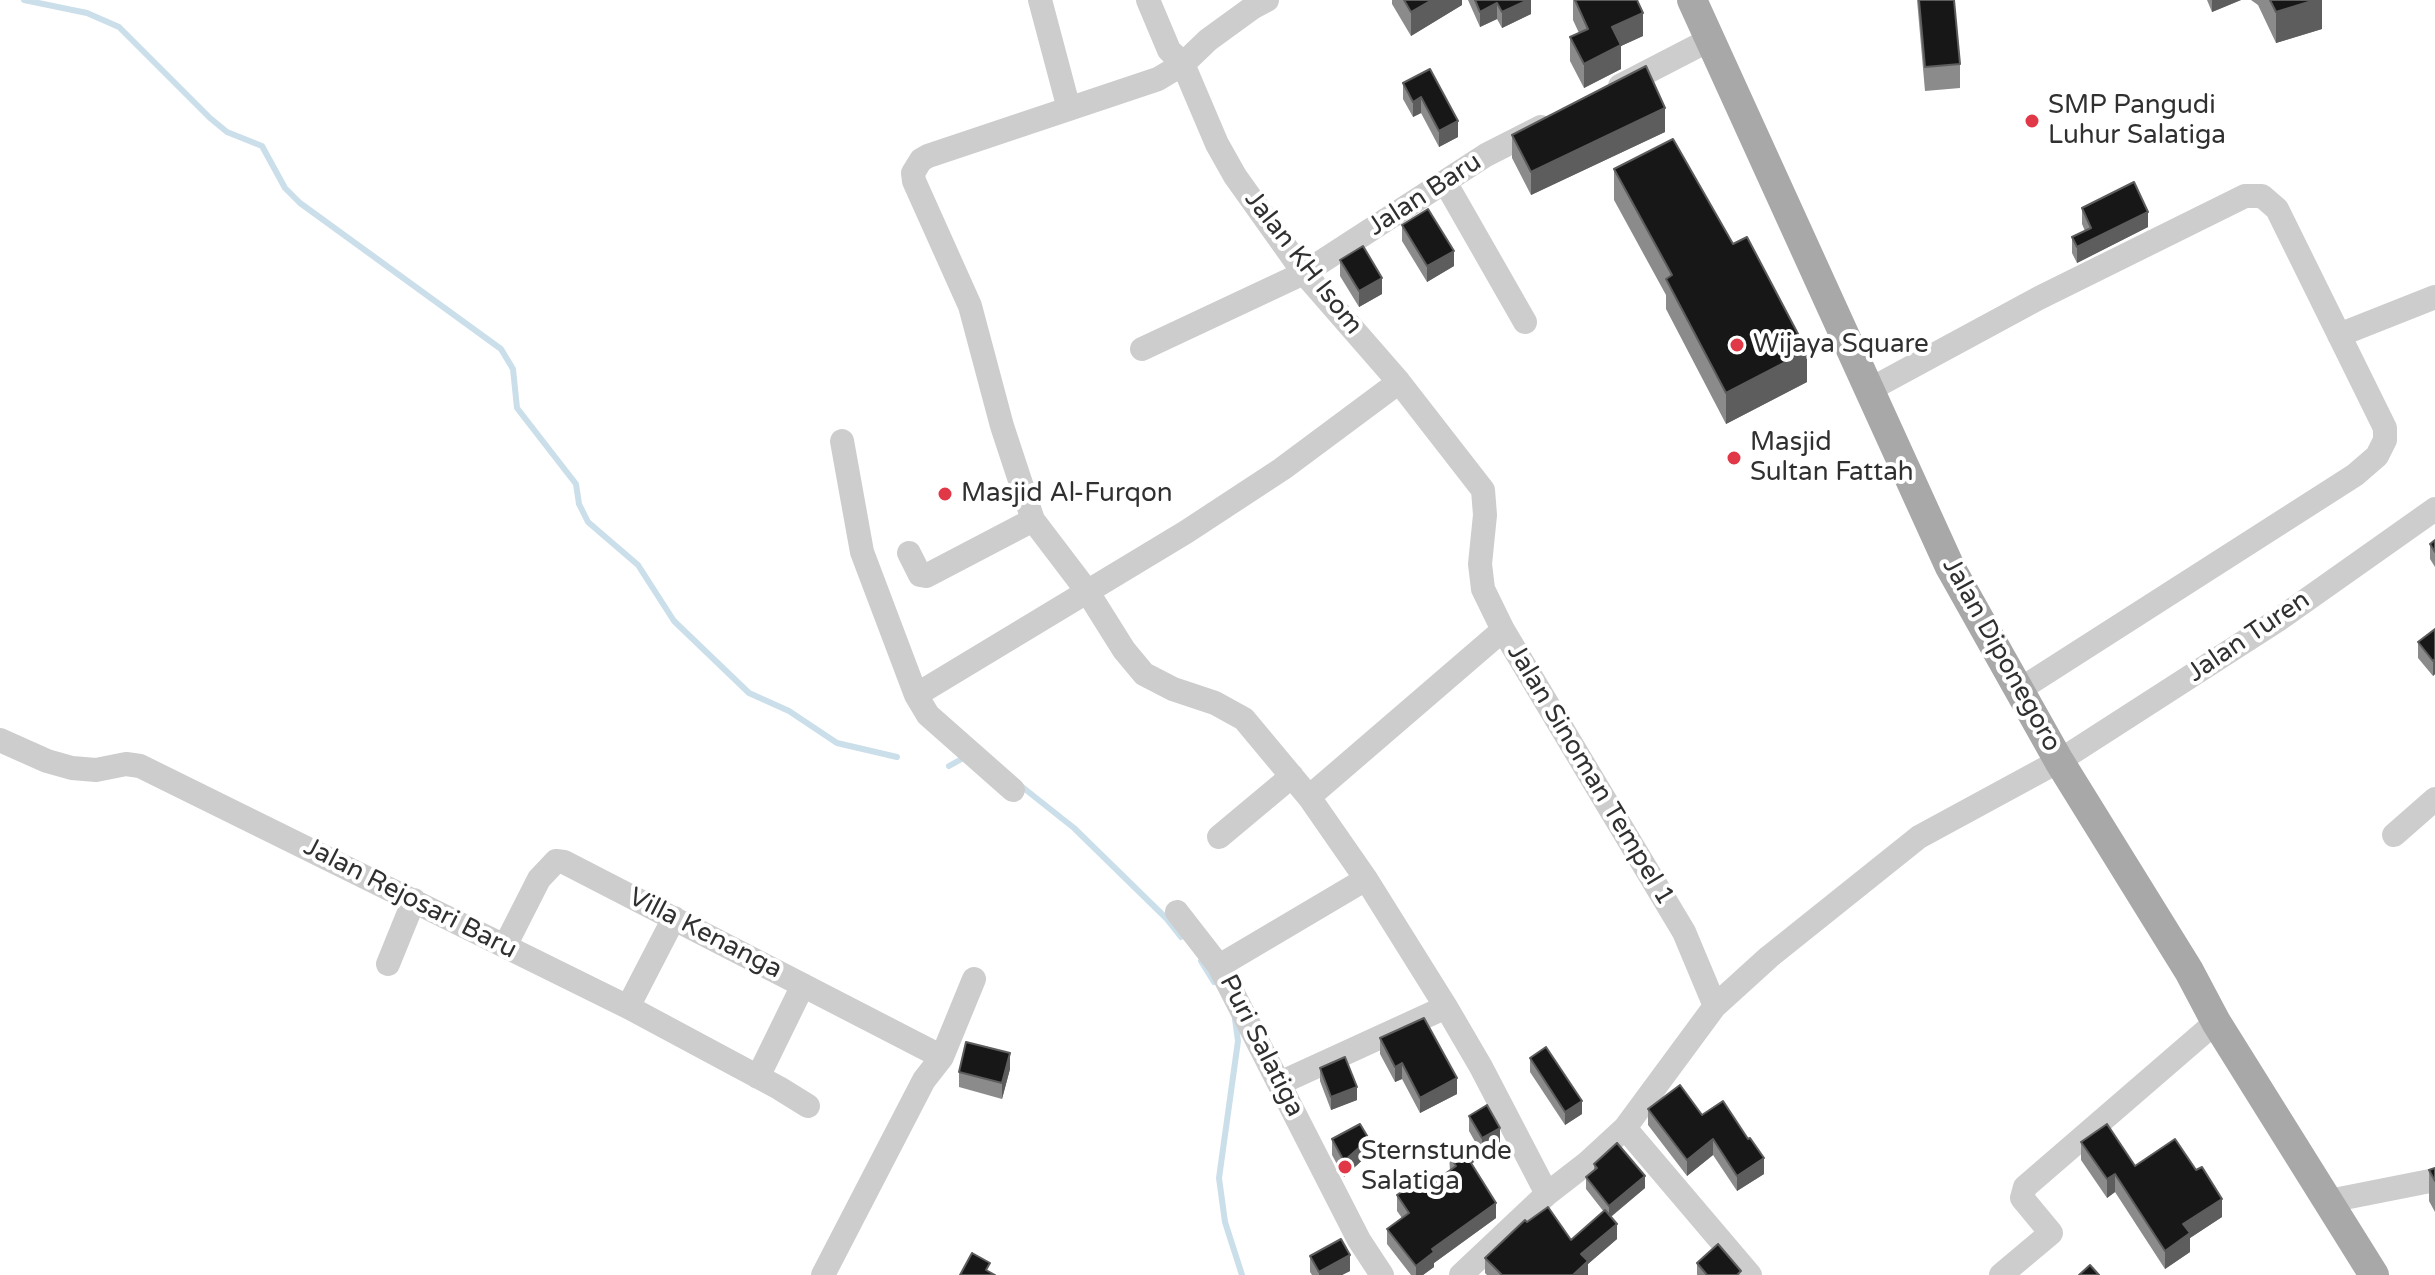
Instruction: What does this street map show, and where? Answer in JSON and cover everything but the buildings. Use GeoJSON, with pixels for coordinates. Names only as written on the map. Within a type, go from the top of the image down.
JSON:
{"type":"FeatureCollection","features":[{"type":"Feature","properties":{"kind":"main road","name":"Jalan Diponegoro"},"geometry":{"type":"LineString","coordinates":[[1692,0],[1950,567],[2059,761],[2189,971],[2216,1022],[2374,1275]]}},
{"type":"Feature","properties":{"kind":"street"},"geometry":{"type":"LineString","coordinates":[[1040,0],[1069,109]]}},
{"type":"Feature","properties":{"kind":"street","name":"Jalan KH Isom"},"geometry":{"type":"LineString","coordinates":[[1148,0],[1169,50],[1183,64],[1217,144],[1235,176],[1304,273],[1399,382],[1483,490],[1485,515],[1480,540]]}},
{"type":"Feature","properties":{"kind":"street"},"geometry":{"type":"LineString","coordinates":[[1256,3],[1183,64],[1158,79],[928,156],[921,160],[913,173],[914,181],[970,306],[1002,426],[1033,520],[1144,674],[1173,689],[1230,710],[1244,719],[1309,797],[1366,879],[1446,1007],[1547,1194]]}},
{"type":"Feature","properties":{"kind":"street"},"geometry":{"type":"LineString","coordinates":[[1598,97],[1709,40]]}},
{"type":"Feature","properties":{"kind":"street","name":"Jalan Baru"},"geometry":{"type":"LineString","coordinates":[[1142,349],[1304,273],[1486,155],[1556,119]]}},
{"type":"Feature","properties":{"kind":"street"},"geometry":{"type":"LineString","coordinates":[[1445,182],[1525,322]]}},
{"type":"Feature","properties":{"kind":"street"},"geometry":{"type":"LineString","coordinates":[[1869,390],[2039,298],[2245,196],[2262,196],[2277,209],[2385,428],[2385,440],[2377,456],[2355,475],[2019,690]]}},
{"type":"Feature","properties":{"kind":"street"},"geometry":{"type":"LineString","coordinates":[[2339,335],[2435,297]]}},
{"type":"Feature","properties":{"kind":"street"},"geometry":{"type":"LineString","coordinates":[[923,698],[1282,469],[1399,382]]}},
{"type":"Feature","properties":{"kind":"street"},"geometry":{"type":"LineString","coordinates":[[842,441],[862,552],[923,698],[975,758],[1013,790]]}},
{"type":"Feature","properties":{"kind":"street","name":"Jalan Turen"},"geometry":{"type":"LineString","coordinates":[[1461,1275],[1547,1194],[1625,1128],[1715,1006],[1769,957],[1919,837],[2059,761],[2278,620],[2435,509]]}},
{"type":"Feature","properties":{"kind":"street"},"geometry":{"type":"LineString","coordinates":[[909,553],[920,575],[926,576],[1033,520]]}},
{"type":"Feature","properties":{"kind":"street","name":"Jalan Sinoman Tempel 1"},"geometry":{"type":"LineString","coordinates":[[1480,540],[1483,589],[1503,630],[1684,932],[1715,1006]]}},
{"type":"Feature","properties":{"kind":"street"},"geometry":{"type":"LineString","coordinates":[[1309,797],[1503,630]]}},
{"type":"Feature","properties":{"kind":"street","name":"Jalan Rejosari Baru"},"geometry":{"type":"LineString","coordinates":[[0,740],[47,761],[72,768],[96,770],[126,764],[140,766],[628,1007],[808,1106]]}},
{"type":"Feature","properties":{"kind":"street"},"geometry":{"type":"LineString","coordinates":[[1219,837],[1292,776]]}},
{"type":"Feature","properties":{"kind":"street"},"geometry":{"type":"LineString","coordinates":[[2394,835],[2435,799]]}},
{"type":"Feature","properties":{"kind":"street","name":"Villa Kenanga"},"geometry":{"type":"LineString","coordinates":[[505,946],[539,879],[556,861],[564,862],[942,1057]]}},
{"type":"Feature","properties":{"kind":"street","name":"Puri Salatiga"},"geometry":{"type":"LineString","coordinates":[[1366,879],[1219,966],[1359,1240],[1382,1275]]}},
{"type":"Feature","properties":{"kind":"street"},"geometry":{"type":"LineString","coordinates":[[388,964],[414,900]]}},
{"type":"Feature","properties":{"kind":"street"},"geometry":{"type":"LineString","coordinates":[[1177,912],[1219,966]]}},
{"type":"Feature","properties":{"kind":"street"},"geometry":{"type":"LineString","coordinates":[[628,1007],[674,918]]}},
{"type":"Feature","properties":{"kind":"street"},"geometry":{"type":"LineString","coordinates":[[823,1275],[924,1080],[942,1057],[974,979]]}},
{"type":"Feature","properties":{"kind":"street"},"geometry":{"type":"LineString","coordinates":[[758,1077],[803,985]]}},
{"type":"Feature","properties":{"kind":"street"},"geometry":{"type":"LineString","coordinates":[[1280,1083],[1446,1007]]}},
{"type":"Feature","properties":{"kind":"street"},"geometry":{"type":"LineString","coordinates":[[2001,1275],[2051,1233],[2022,1198],[2025,1187],[2216,1022]]}},
{"type":"Feature","properties":{"kind":"street"},"geometry":{"type":"LineString","coordinates":[[1625,1128],[1750,1275]]}},
{"type":"Feature","properties":{"kind":"street"},"geometry":{"type":"LineString","coordinates":[[2329,1201],[2435,1180]]}},
{"type":"Feature","properties":{"kind":"waterway"},"geometry":{"type":"LineString","coordinates":[[24,0],[87,13],[119,27],[210,118],[227,132],[262,146],[285,188],[300,203],[501,349],[513,369],[517,408],[576,484],[579,504],[588,522],[638,565],[674,621],[749,693],[789,711],[837,743],[897,757]]}},
{"type":"Feature","properties":{"kind":"waterway"},"geometry":{"type":"LineString","coordinates":[[949,766],[967,756]]}},
{"type":"Feature","properties":{"kind":"waterway"},"geometry":{"type":"LineString","coordinates":[[1021,786],[1074,828],[1166,918],[1181,937]]}},
{"type":"Feature","properties":{"kind":"waterway"},"geometry":{"type":"LineString","coordinates":[[1201,961],[1214,982]]}},
{"type":"Feature","properties":{"kind":"waterway"},"geometry":{"type":"LineString","coordinates":[[1235,1019],[1238,1041],[1219,1178],[1225,1222],[1242,1275]]}},
{"type":"Feature","properties":{"kind":"place","name":"SMP Pangudi Luhur Salatiga"},"geometry":{"type":"Point","coordinates":[2032,121]}},
{"type":"Feature","properties":{"kind":"place","name":"Wijaya Square"},"geometry":{"type":"Point","coordinates":[1737,345]}},
{"type":"Feature","properties":{"kind":"place","name":"Masjid Sultan Fattah"},"geometry":{"type":"Point","coordinates":[1734,458]}},
{"type":"Feature","properties":{"kind":"place","name":"Masjid Al-Furqon"},"geometry":{"type":"Point","coordinates":[945,494]}},
{"type":"Feature","properties":{"kind":"place","name":"Sternstunde Salatiga"},"geometry":{"type":"Point","coordinates":[1345,1167]}}]}
